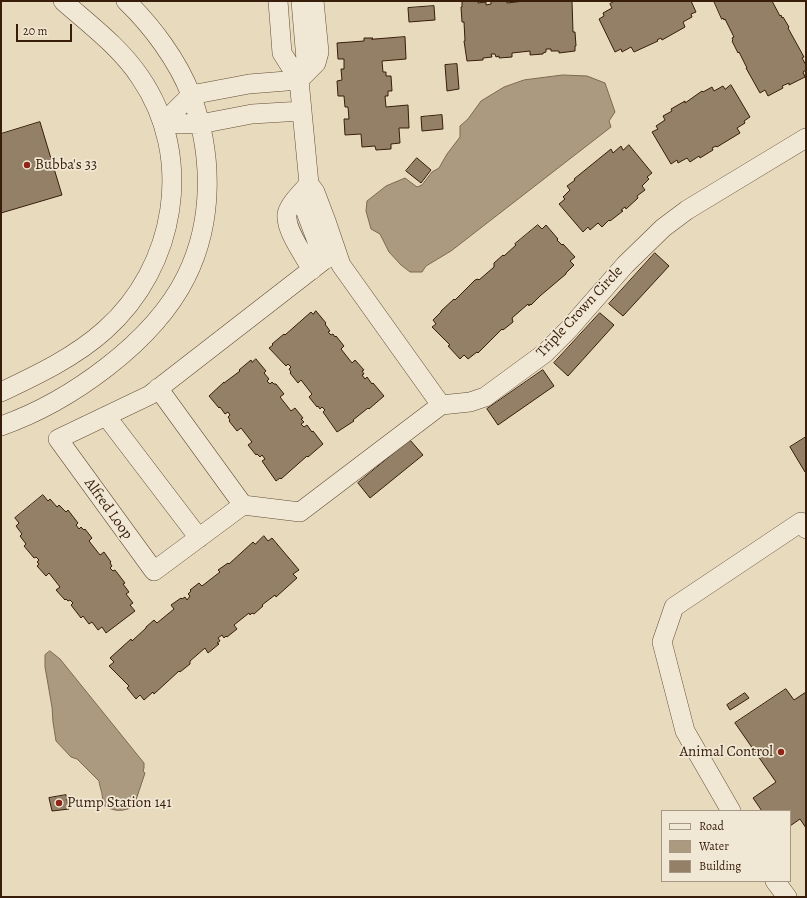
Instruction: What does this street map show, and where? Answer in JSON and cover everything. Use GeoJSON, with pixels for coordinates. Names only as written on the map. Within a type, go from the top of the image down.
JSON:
{"type":"FeatureCollection","features":[{"type":"Feature","properties":{"kind":"street"},"geometry":{"type":"LineString","coordinates":[[1,392],[45,371],[86,345],[105,330],[128,306],[146,280],[156,258],[164,237],[169,214],[172,192],[172,169],[169,146],[163,123],[154,100],[140,77],[118,49],[63,1]]}},
{"type":"Feature","properties":{"kind":"street"},"geometry":{"type":"LineString","coordinates":[[1,426],[66,394],[95,376],[122,356],[146,332],[168,306],[188,271],[198,246],[205,213],[207,179],[207,165],[200,124],[191,94],[180,72],[143,18],[126,1]]}},
{"type":"Feature","properties":{"kind":"street"},"geometry":{"type":"LineString","coordinates":[[278,1],[282,53],[299,80]]}},
{"type":"Feature","properties":{"kind":"street"},"geometry":{"type":"LineString","coordinates":[[301,1],[306,60],[299,80],[310,184],[315,192],[324,261]]}},
{"type":"Feature","properties":{"kind":"street"},"geometry":{"type":"LineString","coordinates":[[163,123],[191,94],[249,84],[299,80],[316,63],[320,52],[314,1]]}},
{"type":"Feature","properties":{"kind":"street"},"geometry":{"type":"LineString","coordinates":[[163,123],[200,124],[252,114],[302,111]]}},
{"type":"Feature","properties":{"kind":"street","name":"Triple Crown Circle"},"geometry":{"type":"LineString","coordinates":[[441,405],[470,402],[485,397],[545,353],[568,330],[625,264],[663,228],[687,210],[806,138]]}},
{"type":"Feature","properties":{"kind":"street"},"geometry":{"type":"LineString","coordinates":[[158,388],[243,505],[300,512],[441,405],[341,265],[324,261],[288,227],[287,213],[296,199],[310,184]]}},
{"type":"Feature","properties":{"kind":"street","name":"Alfred Loop"},"geometry":{"type":"LineString","coordinates":[[243,505],[154,571],[58,439],[150,395],[324,261]]}},
{"type":"Feature","properties":{"kind":"street"},"geometry":{"type":"LineString","coordinates":[[106,416],[199,538]]}},
{"type":"Feature","properties":{"kind":"street"},"geometry":{"type":"LineString","coordinates":[[730,810],[685,731],[662,642],[674,606],[804,523]]}},
{"type":"Feature","properties":{"kind":"street"},"geometry":{"type":"LineString","coordinates":[[776,882],[787,897]]}},
{"type":"Feature","properties":{"kind":"water"},"geometry":{"type":"Polygon","coordinates":[[[563,75],[587,76],[605,83],[615,112],[609,121],[611,127],[451,251],[426,266],[422,272],[410,272],[401,265],[389,252],[380,234],[371,229],[366,211],[367,201],[386,186],[405,178],[417,187],[422,185],[432,172],[439,168],[447,154],[460,137],[460,126],[468,119],[481,101],[504,87],[524,80],[563,75]]]}},
{"type":"Feature","properties":{"kind":"water"},"geometry":{"type":"Polygon","coordinates":[[[50,651],[60,659],[144,763],[143,771],[145,773],[136,800],[131,808],[116,810],[102,804],[99,781],[77,759],[71,757],[56,741],[45,667],[45,655],[50,651]]]}},
{"type":"Feature","properties":{"kind":"building"},"geometry":{"type":"Polygon","coordinates":[[[478,1],[478,3],[486,2],[486,5],[491,4],[491,1],[507,1],[507,3],[524,1],[572,1],[573,32],[575,32],[576,46],[575,51],[559,53],[559,51],[551,51],[551,49],[546,49],[546,52],[543,54],[530,55],[530,51],[512,53],[512,57],[499,58],[499,56],[496,57],[495,54],[491,54],[492,57],[483,58],[483,60],[467,61],[464,41],[464,22],[462,22],[461,7],[462,2],[478,1]]]}},
{"type":"Feature","properties":{"kind":"building"},"geometry":{"type":"Polygon","coordinates":[[[615,1],[691,1],[696,12],[691,14],[692,17],[683,22],[685,27],[662,40],[661,38],[657,40],[658,41],[634,52],[631,47],[622,52],[621,49],[615,52],[599,19],[604,16],[603,13],[612,8],[610,4],[615,1]]]}},
{"type":"Feature","properties":{"kind":"building"},"geometry":{"type":"Polygon","coordinates":[[[714,1],[772,1],[780,16],[781,15],[782,18],[783,17],[789,27],[788,28],[804,57],[802,58],[806,65],[806,70],[803,72],[805,77],[789,85],[789,83],[782,86],[783,88],[768,96],[765,90],[760,93],[732,41],[732,38],[734,37],[725,19],[722,19],[714,1]]]}},
{"type":"Feature","properties":{"kind":"building"},"geometry":{"type":"Polygon","coordinates":[[[434,6],[435,20],[409,22],[408,8],[434,6]]]}},
{"type":"Feature","properties":{"kind":"building"},"geometry":{"type":"Polygon","coordinates":[[[405,37],[406,59],[382,61],[383,72],[386,72],[386,76],[391,76],[392,91],[388,91],[388,96],[385,96],[386,107],[408,105],[409,128],[399,128],[400,143],[391,144],[391,149],[376,150],[375,146],[362,147],[361,134],[345,135],[344,119],[349,119],[348,107],[345,107],[344,96],[338,96],[337,81],[342,80],[341,69],[344,69],[344,59],[338,59],[337,43],[364,41],[364,38],[405,37]]]}},
{"type":"Feature","properties":{"kind":"building"},"geometry":{"type":"Polygon","coordinates":[[[457,64],[459,89],[447,91],[445,65],[457,64]]]}},
{"type":"Feature","properties":{"kind":"building"},"geometry":{"type":"Polygon","coordinates":[[[731,85],[750,117],[744,121],[745,123],[737,128],[740,133],[717,147],[712,148],[713,150],[700,158],[699,156],[690,162],[687,158],[678,163],[677,160],[671,164],[652,132],[658,129],[656,126],[665,120],[663,116],[672,111],[671,109],[685,101],[685,103],[702,91],[703,92],[712,87],[714,91],[723,86],[725,89],[731,85]]]}},
{"type":"Feature","properties":{"kind":"building"},"geometry":{"type":"Polygon","coordinates":[[[442,115],[443,129],[422,131],[421,117],[442,115]]]}},
{"type":"Feature","properties":{"kind":"building","name":"Bubba's 33"},"geometry":{"type":"Polygon","coordinates":[[[40,122],[62,195],[1,213],[1,134],[40,122]]]}},
{"type":"Feature","properties":{"kind":"building"},"geometry":{"type":"Polygon","coordinates":[[[629,145],[652,173],[647,177],[649,179],[642,186],[645,190],[637,196],[638,198],[626,209],[625,207],[621,210],[623,211],[610,221],[609,220],[602,227],[598,223],[590,230],[588,227],[583,232],[559,204],[565,199],[563,197],[570,190],[567,186],[611,149],[613,153],[621,146],[623,150],[629,145]]]}},
{"type":"Feature","properties":{"kind":"building"},"geometry":{"type":"Polygon","coordinates":[[[417,158],[431,170],[421,183],[406,171],[417,158]]]}},
{"type":"Feature","properties":{"kind":"building"},"geometry":{"type":"Polygon","coordinates":[[[538,225],[542,229],[546,225],[558,239],[557,240],[562,245],[563,244],[575,257],[570,261],[574,265],[531,305],[530,304],[529,306],[528,304],[512,318],[513,322],[503,330],[502,329],[478,353],[477,352],[468,359],[464,355],[460,359],[448,346],[450,345],[432,327],[436,324],[433,320],[475,280],[479,280],[494,267],[494,263],[503,255],[504,256],[516,245],[515,244],[538,225]]]}},
{"type":"Feature","properties":{"kind":"building"},"geometry":{"type":"Polygon","coordinates":[[[655,253],[669,266],[623,316],[609,304],[655,253]]]}},
{"type":"Feature","properties":{"kind":"building"},"geometry":{"type":"Polygon","coordinates":[[[316,311],[326,323],[325,324],[330,331],[328,332],[331,335],[333,334],[335,337],[336,336],[344,346],[341,349],[352,363],[355,360],[364,370],[362,371],[364,374],[362,375],[365,379],[367,377],[384,396],[353,420],[354,421],[337,432],[323,412],[325,410],[322,407],[320,409],[318,406],[317,407],[309,397],[312,394],[301,380],[298,383],[290,373],[291,372],[289,369],[291,367],[288,364],[286,366],[269,348],[311,312],[313,314],[316,311]]]}},
{"type":"Feature","properties":{"kind":"building"},"geometry":{"type":"Polygon","coordinates":[[[600,313],[614,325],[568,376],[554,363],[600,313]]]}},
{"type":"Feature","properties":{"kind":"building"},"geometry":{"type":"Polygon","coordinates":[[[256,359],[266,371],[264,373],[269,379],[267,381],[270,384],[272,382],[276,384],[284,394],[280,397],[291,411],[295,408],[303,418],[301,419],[304,422],[301,424],[304,427],[307,425],[323,444],[281,479],[280,478],[276,481],[262,461],[265,459],[262,455],[260,457],[257,454],[256,455],[248,445],[252,442],[241,428],[237,431],[229,421],[230,420],[228,417],[230,415],[228,412],[225,414],[209,396],[251,360],[252,362],[256,359]]]}},
{"type":"Feature","properties":{"kind":"building"},"geometry":{"type":"Polygon","coordinates":[[[543,370],[554,386],[498,425],[487,409],[543,370]]]}},
{"type":"Feature","properties":{"kind":"building"},"geometry":{"type":"Polygon","coordinates":[[[806,437],[806,472],[805,472],[790,447],[806,437]]]}},
{"type":"Feature","properties":{"kind":"building"},"geometry":{"type":"Polygon","coordinates":[[[410,440],[423,455],[370,498],[358,483],[410,440]]]}},
{"type":"Feature","properties":{"kind":"building"},"geometry":{"type":"Polygon","coordinates":[[[43,495],[48,501],[50,499],[57,507],[59,505],[66,512],[68,510],[78,523],[76,525],[79,529],[81,527],[84,530],[85,529],[92,538],[89,541],[100,555],[104,552],[111,562],[110,563],[112,566],[110,568],[113,571],[115,570],[125,583],[123,584],[129,592],[126,594],[133,603],[130,605],[135,611],[106,633],[102,627],[98,630],[92,622],[89,624],[83,616],[81,618],[71,605],[73,603],[70,600],[65,600],[56,590],[60,587],[49,573],[46,576],[37,566],[39,564],[37,562],[39,560],[36,557],[34,558],[24,546],[26,544],[20,536],[22,534],[16,526],[19,523],[15,518],[43,495]]]}},
{"type":"Feature","properties":{"kind":"building"},"geometry":{"type":"Polygon","coordinates":[[[264,536],[268,541],[272,538],[299,570],[293,574],[297,578],[276,597],[275,595],[262,605],[263,606],[254,614],[252,613],[250,615],[249,613],[234,625],[237,629],[227,637],[226,636],[224,638],[222,635],[218,638],[220,641],[217,643],[219,644],[208,653],[205,648],[190,661],[190,664],[180,672],[179,671],[154,694],[153,692],[144,700],[140,695],[136,699],[127,688],[129,686],[109,666],[114,662],[110,658],[131,639],[132,641],[154,620],[157,623],[174,609],[171,605],[181,598],[182,599],[185,597],[187,600],[190,596],[188,594],[191,591],[190,590],[199,583],[202,586],[220,572],[218,570],[228,563],[229,564],[253,542],[255,544],[264,536]]]}},
{"type":"Feature","properties":{"kind":"building","name":"Animal Control"},"geometry":{"type":"Polygon","coordinates":[[[786,689],[794,700],[806,692],[806,828],[800,819],[791,825],[791,810],[761,810],[753,798],[776,782],[735,723],[786,689]]]}},
{"type":"Feature","properties":{"kind":"building"},"geometry":{"type":"Polygon","coordinates":[[[745,693],[749,698],[730,710],[727,705],[745,693]]]}},
{"type":"Feature","properties":{"kind":"building","name":"Pump Station 141"},"geometry":{"type":"Polygon","coordinates":[[[66,795],[69,809],[52,811],[49,798],[66,795]]]}},
{"type":"Feature","properties":{"kind":"place","name":"Bubba's 33"},"geometry":{"type":"Point","coordinates":[27,165]}},
{"type":"Feature","properties":{"kind":"place","name":"Animal Control"},"geometry":{"type":"Point","coordinates":[781,752]}},
{"type":"Feature","properties":{"kind":"place","name":"Pump Station 141"},"geometry":{"type":"Point","coordinates":[59,803]}}]}
